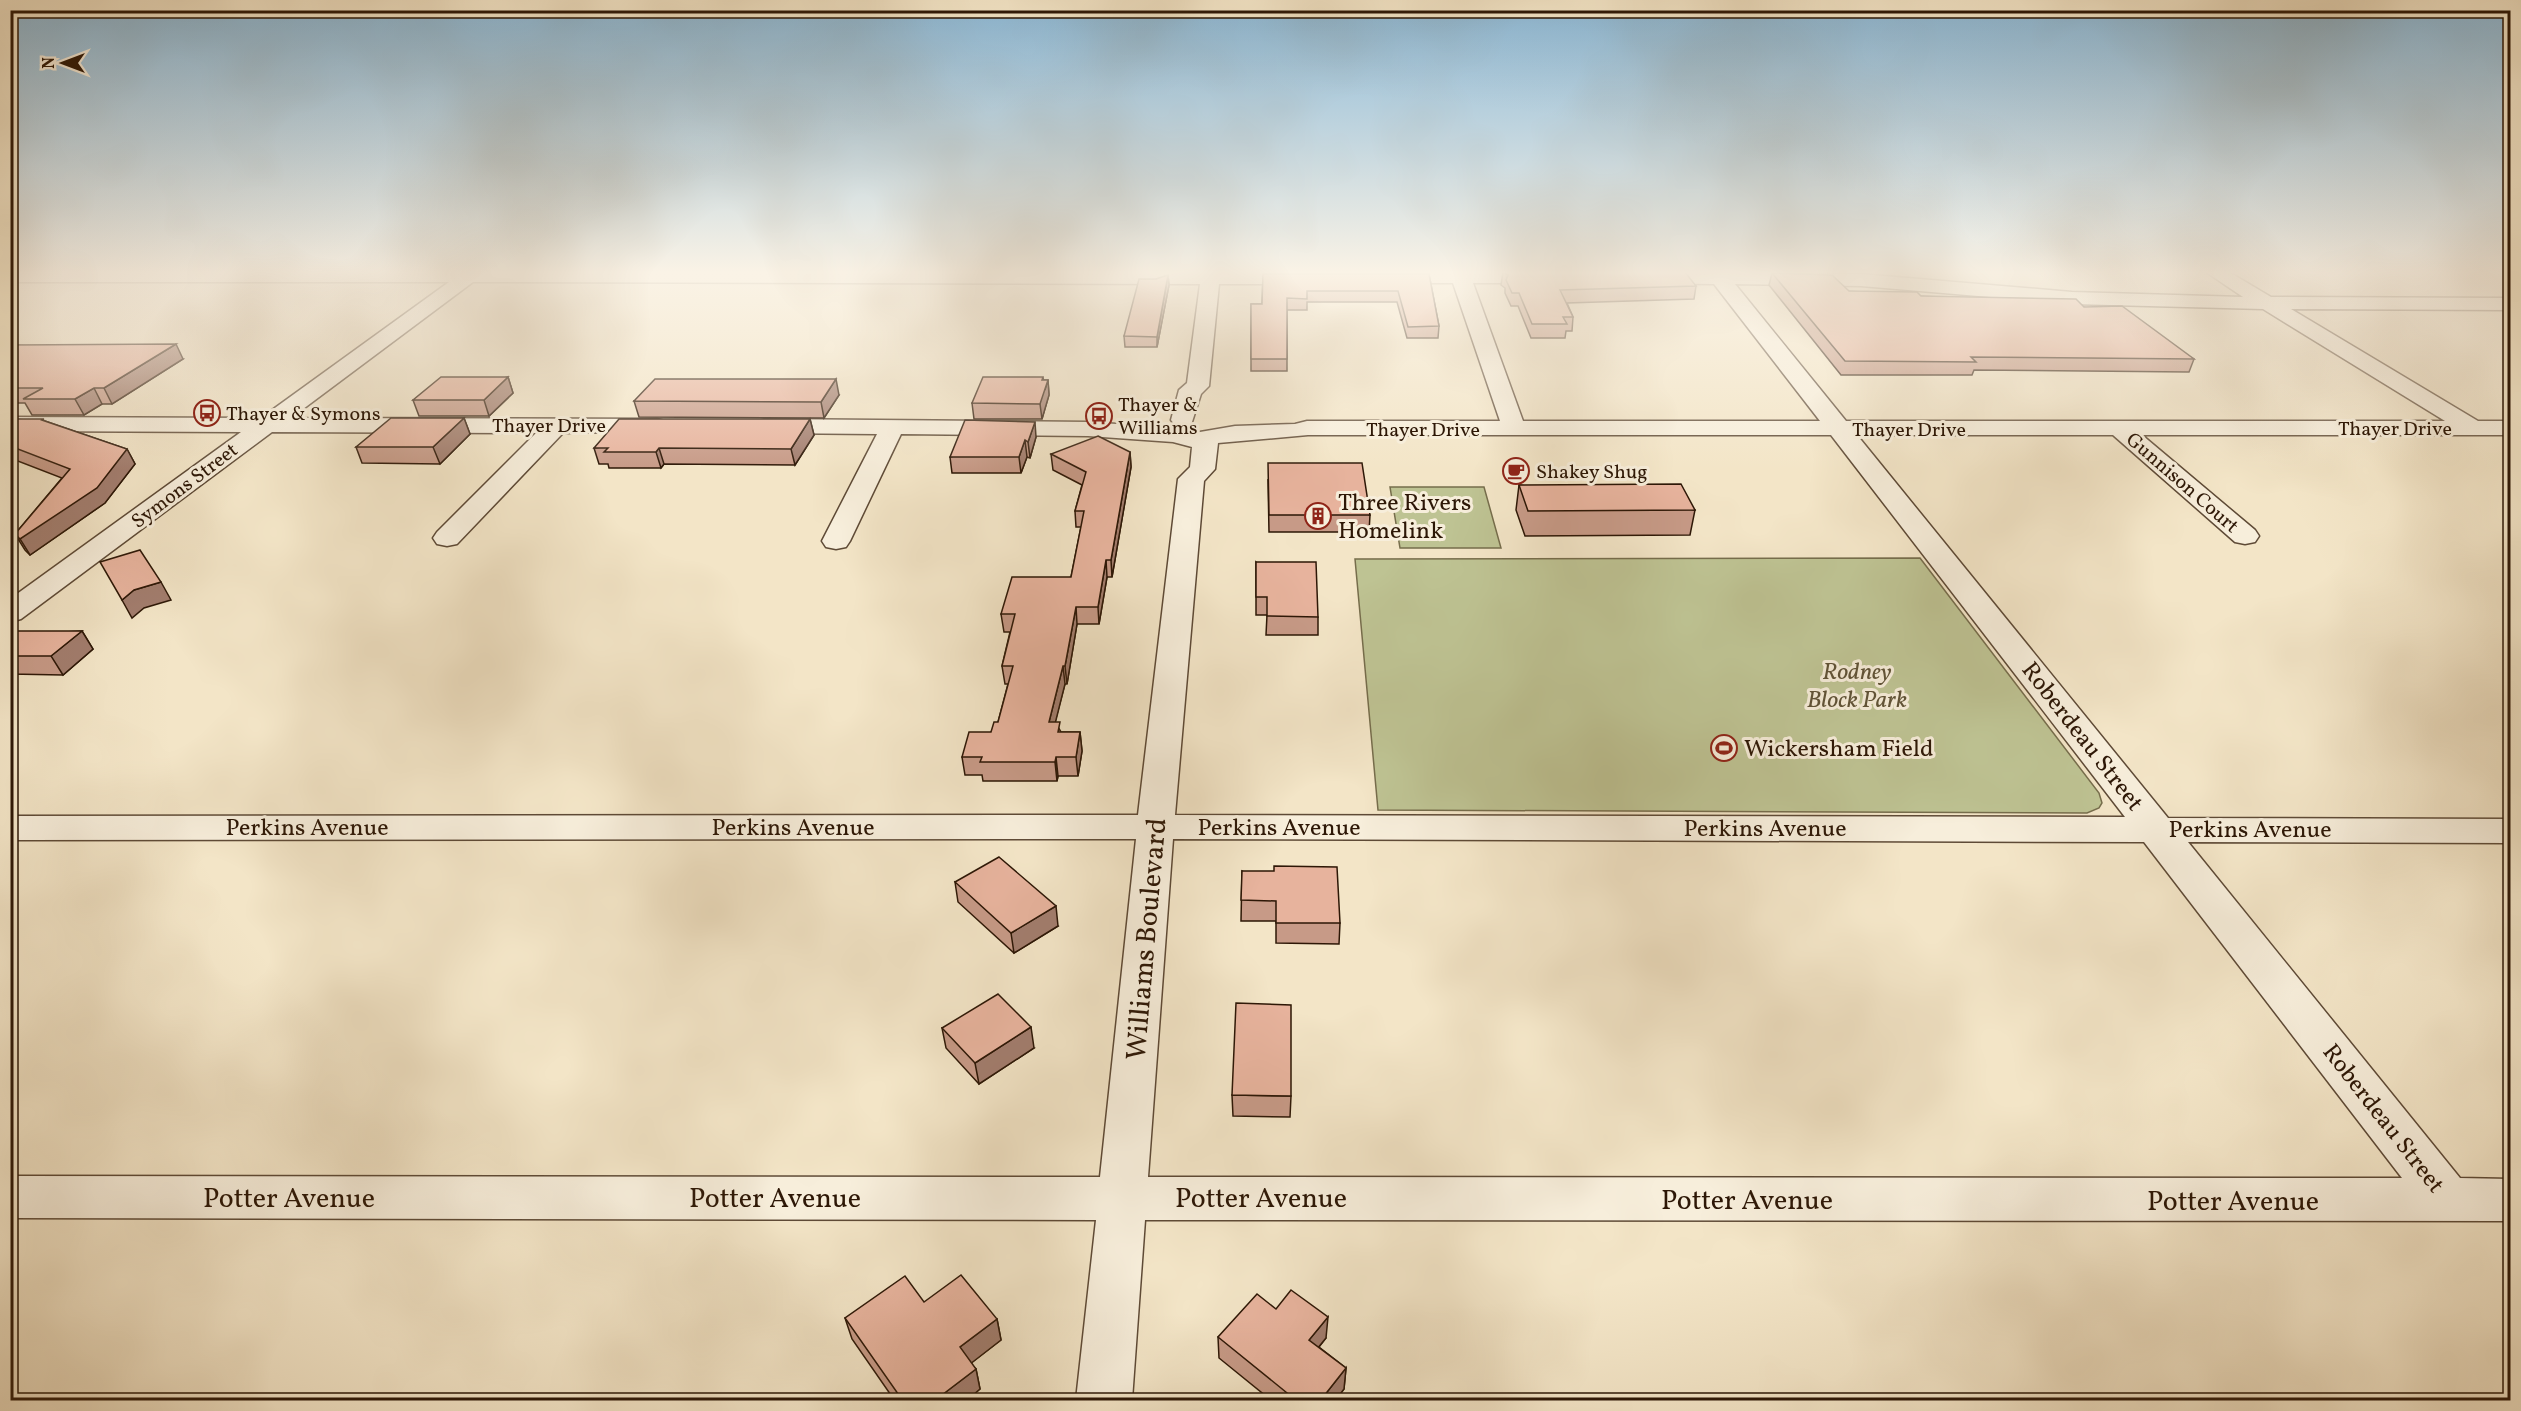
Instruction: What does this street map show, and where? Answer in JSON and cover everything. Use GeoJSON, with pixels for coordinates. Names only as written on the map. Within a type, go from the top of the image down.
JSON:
{"type":"FeatureCollection","features":[{"type":"Feature","properties":{"kind":"street","name":"Symons Street"},"geometry":{"type":"LineString","coordinates":[[10,613],[385,338]]}},
{"type":"Feature","properties":{"kind":"street","name":"Williams Boulevard"},"geometry":{"type":"LineString","coordinates":[[1104,1401],[1155,827],[1191,479],[1202,470],[1205,444],[1195,429],[1204,390],[1198,386],[1203,338]]}},
{"type":"Feature","properties":{"kind":"street"},"geometry":{"type":"LineString","coordinates":[[1482,338],[1514,428]]}},
{"type":"Feature","properties":{"kind":"street","name":"Roberdeau Street"},"geometry":{"type":"LineString","coordinates":[[1768,338],[2449,1201]]}},
{"type":"Feature","properties":{"kind":"street"},"geometry":{"type":"LineString","coordinates":[[2324,338],[2511,451]]}},
{"type":"Feature","properties":{"kind":"street","name":"Thayer Drive"},"geometry":{"type":"LineString","coordinates":[[10,424],[684,426]]}},
{"type":"Feature","properties":{"kind":"street"},"geometry":{"type":"LineString","coordinates":[[447,538],[557,425]]}},
{"type":"Feature","properties":{"kind":"street","name":"Thayer Drive"},"geometry":{"type":"LineString","coordinates":[[742,426],[1088,429],[2511,428]]}},
{"type":"Feature","properties":{"kind":"street"},"geometry":{"type":"LineString","coordinates":[[836,541],[893,426]]}},
{"type":"Feature","properties":{"kind":"street","name":"Gunnison Court"},"geometry":{"type":"LineString","coordinates":[[2120,429],[2246,536]]}},
{"type":"Feature","properties":{"kind":"street","name":"Perkins Avenue"},"geometry":{"type":"LineString","coordinates":[[10,828],[1155,827],[2511,831]]}},
{"type":"Feature","properties":{"kind":"street","name":"Potter Avenue"},"geometry":{"type":"LineString","coordinates":[[10,1197],[2511,1200]]}},
{"type":"Feature","properties":{"kind":"green space"},"geometry":{"type":"Polygon","coordinates":[[[1390,487],[1484,487],[1501,548],[1400,548],[1390,487]]]}},
{"type":"Feature","properties":{"kind":"green space","name":"Rodney Block Park"},"geometry":{"type":"Polygon","coordinates":[[[1920,558],[2099,793],[2102,803],[2099,808],[2087,813],[1378,810],[1355,559],[1920,558]]]}},
{"type":"Feature","properties":{"kind":"building"},"geometry":{"type":"Polygon","coordinates":[[[1251,338],[1287,338],[1287,359],[1251,359],[1251,338]]]}},
{"type":"Feature","properties":{"kind":"building"},"geometry":{"type":"Polygon","coordinates":[[[1826,338],[2165,338],[2194,359],[1971,357],[1976,362],[1845,361],[1826,338]]]}},
{"type":"Feature","properties":{"kind":"building"},"geometry":{"type":"Polygon","coordinates":[[[176,344],[104,388],[94,388],[75,399],[23,399],[43,388],[10,388],[10,345],[176,344]]]}},
{"type":"Feature","properties":{"kind":"building"},"geometry":{"type":"Polygon","coordinates":[[[441,377],[508,377],[484,400],[413,400],[441,377]]]}},
{"type":"Feature","properties":{"kind":"building"},"geometry":{"type":"Polygon","coordinates":[[[983,377],[1043,377],[1042,380],[1048,380],[1040,404],[972,403],[983,377]]]}},
{"type":"Feature","properties":{"kind":"building"},"geometry":{"type":"Polygon","coordinates":[[[655,379],[836,379],[821,402],[634,401],[655,379]]]}},
{"type":"Feature","properties":{"kind":"building"},"geometry":{"type":"Polygon","coordinates":[[[391,418],[464,418],[433,447],[356,447],[391,418]]]}},
{"type":"Feature","properties":{"kind":"building"},"geometry":{"type":"Polygon","coordinates":[[[10,419],[44,419],[42,420],[127,449],[97,488],[20,539],[15,534],[70,469],[10,446],[10,419]]]}},
{"type":"Feature","properties":{"kind":"building"},"geometry":{"type":"Polygon","coordinates":[[[619,419],[810,419],[791,449],[659,448],[656,452],[604,452],[608,448],[594,448],[619,419]]]}},
{"type":"Feature","properties":{"kind":"building"},"geometry":{"type":"Polygon","coordinates":[[[965,420],[1035,422],[1028,442],[1025,440],[1019,457],[950,457],[965,420]]]}},
{"type":"Feature","properties":{"kind":"building"},"geometry":{"type":"Polygon","coordinates":[[[1098,436],[1130,452],[1111,560],[1106,560],[1098,607],[1076,607],[1065,666],[1063,666],[1049,722],[1060,722],[1058,732],[1080,732],[1076,757],[1056,757],[1055,762],[980,762],[982,757],[962,757],[969,732],[991,732],[994,722],[998,722],[1013,666],[1002,666],[1015,614],[1001,614],[1012,577],[1071,577],[1084,511],[1075,511],[1086,472],[1051,454],[1098,436]]]}},
{"type":"Feature","properties":{"kind":"building","name":"Three Rivers Homelink"},"geometry":{"type":"Polygon","coordinates":[[[1268,463],[1362,463],[1370,515],[1269,515],[1268,463]]]}},
{"type":"Feature","properties":{"kind":"building"},"geometry":{"type":"Polygon","coordinates":[[[1681,484],[1695,510],[1528,511],[1519,485],[1681,484]]]}},
{"type":"Feature","properties":{"kind":"building"},"geometry":{"type":"Polygon","coordinates":[[[140,550],[161,582],[134,590],[122,600],[100,562],[140,550]]]}},
{"type":"Feature","properties":{"kind":"building"},"geometry":{"type":"Polygon","coordinates":[[[1256,562],[1316,562],[1318,617],[1267,616],[1267,597],[1256,597],[1256,562]]]}},
{"type":"Feature","properties":{"kind":"building"},"geometry":{"type":"Polygon","coordinates":[[[17,631],[82,631],[51,656],[10,656],[10,635],[17,631]]]}},
{"type":"Feature","properties":{"kind":"building"},"geometry":{"type":"Polygon","coordinates":[[[999,857],[1056,906],[1011,933],[955,882],[999,857]]]}},
{"type":"Feature","properties":{"kind":"building"},"geometry":{"type":"Polygon","coordinates":[[[1274,866],[1337,867],[1340,923],[1276,923],[1276,901],[1241,900],[1242,871],[1274,871],[1274,866]]]}},
{"type":"Feature","properties":{"kind":"building"},"geometry":{"type":"Polygon","coordinates":[[[998,994],[1031,1027],[975,1063],[942,1028],[998,994]]]}},
{"type":"Feature","properties":{"kind":"building"},"geometry":{"type":"Polygon","coordinates":[[[1236,1003],[1291,1005],[1291,1096],[1232,1095],[1236,1003]]]}},
{"type":"Feature","properties":{"kind":"building"},"geometry":{"type":"Polygon","coordinates":[[[961,1275],[997,1319],[960,1347],[976,1369],[934,1401],[903,1401],[845,1318],[905,1276],[924,1302],[961,1275]]]}},
{"type":"Feature","properties":{"kind":"building"},"geometry":{"type":"Polygon","coordinates":[[[1291,1290],[1328,1317],[1309,1340],[1346,1368],[1320,1401],[1297,1401],[1218,1337],[1257,1294],[1276,1309],[1291,1290]]]}},
{"type":"Feature","properties":{"kind":"place","name":"Thayer & Symons"},"geometry":{"type":"Point","coordinates":[207,413]}},
{"type":"Feature","properties":{"kind":"place","name":"Thayer & Williams"},"geometry":{"type":"Point","coordinates":[1099,416]}},
{"type":"Feature","properties":{"kind":"place","name":"Shakey Shug"},"geometry":{"type":"Point","coordinates":[1516,471]}},
{"type":"Feature","properties":{"kind":"place","name":"Three Rivers Homelink"},"geometry":{"type":"Point","coordinates":[1318,516]}},
{"type":"Feature","properties":{"kind":"place","name":"Wickersham Field"},"geometry":{"type":"Point","coordinates":[1724,748]}}]}
